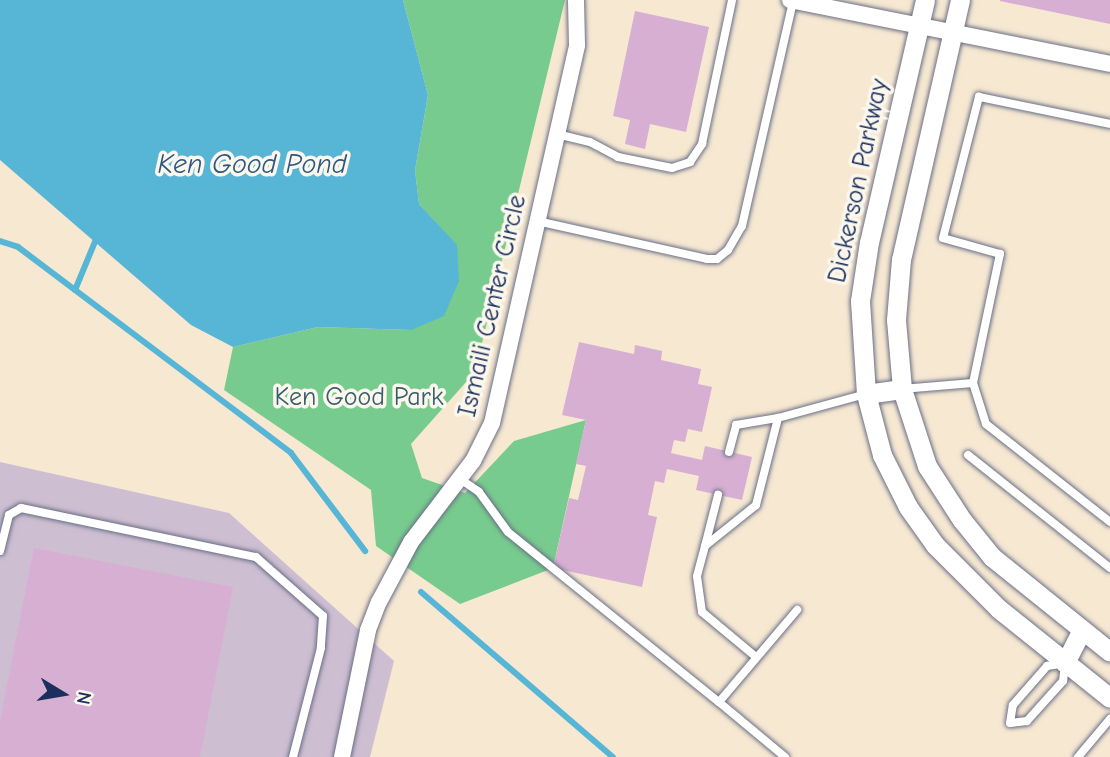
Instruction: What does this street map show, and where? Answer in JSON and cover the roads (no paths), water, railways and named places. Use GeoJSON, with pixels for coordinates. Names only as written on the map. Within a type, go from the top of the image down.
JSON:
{"type":"FeatureCollection","features":[{"type":"Feature","properties":{"kind":"street","name":"Ismaili Center Circle"},"geometry":{"type":"LineString","coordinates":[[342,757],[368,630],[379,602],[411,542],[460,479],[492,423],[577,45],[576,0]]}},
{"type":"Feature","properties":{"kind":"street"},"geometry":{"type":"LineString","coordinates":[[791,0],[1110,64]]}},
{"type":"Feature","properties":{"kind":"street","name":"Dickerson Parkway"},"geometry":{"type":"LineString","coordinates":[[925,0],[869,242],[860,301],[866,394],[882,455],[908,508],[935,545],[969,582],[1110,698]]}},
{"type":"Feature","properties":{"kind":"street"},"geometry":{"type":"LineString","coordinates":[[960,0],[901,258],[896,320],[902,389],[927,466],[962,520],[992,557],[1110,652]]}},
{"type":"Feature","properties":{"kind":"street"},"geometry":{"type":"LineString","coordinates":[[866,394],[902,389]]}},
{"type":"Feature","properties":{"kind":"street"},"geometry":{"type":"LineString","coordinates":[[1065,663],[1082,630]]}},
{"type":"Feature","properties":{"kind":"lane"},"geometry":{"type":"LineString","coordinates":[[557,135],[632,160],[672,168],[690,162],[702,144],[733,0]]}},
{"type":"Feature","properties":{"kind":"lane"},"geometry":{"type":"LineString","coordinates":[[537,221],[707,259],[717,259],[728,250],[742,226],[791,0]]}},
{"type":"Feature","properties":{"kind":"lane"},"geometry":{"type":"LineString","coordinates":[[1110,124],[979,97],[943,238],[1000,254],[973,383],[986,424],[1110,522]]}},
{"type":"Feature","properties":{"kind":"lane"},"geometry":{"type":"LineString","coordinates":[[902,389],[973,383]]}},
{"type":"Feature","properties":{"kind":"lane"},"geometry":{"type":"LineString","coordinates":[[729,452],[736,425],[778,418],[866,394]]}},
{"type":"Feature","properties":{"kind":"lane"},"geometry":{"type":"LineString","coordinates":[[705,546],[756,505],[778,418]]}},
{"type":"Feature","properties":{"kind":"lane"},"geometry":{"type":"LineString","coordinates":[[968,454],[1110,568]]}},
{"type":"Feature","properties":{"kind":"lane"},"geometry":{"type":"LineString","coordinates":[[460,479],[479,492],[508,532],[785,757]]}},
{"type":"Feature","properties":{"kind":"lane"},"geometry":{"type":"LineString","coordinates":[[718,495],[697,576],[702,612],[756,657]]}},
{"type":"Feature","properties":{"kind":"lane"},"geometry":{"type":"LineString","coordinates":[[0,551],[9,515],[22,508],[256,557],[323,616],[323,638],[293,757]]}},
{"type":"Feature","properties":{"kind":"lane"},"geometry":{"type":"LineString","coordinates":[[719,702],[797,610]]}},
{"type":"Feature","properties":{"kind":"lane"},"geometry":{"type":"LineString","coordinates":[[1065,663],[1063,681],[1027,722],[1010,723],[1013,705],[1046,666],[1065,663]]}},
{"type":"Feature","properties":{"kind":"lane"},"geometry":{"type":"LineString","coordinates":[[1078,757],[1110,719]]}},
{"type":"Feature","properties":{"kind":"water","name":"Ken Good Pond"},"geometry":{"type":"Polygon","coordinates":[[[0,0],[403,0],[428,95],[415,170],[419,204],[457,245],[459,281],[444,316],[411,330],[318,327],[233,347],[191,325],[0,160],[0,0]]]}},
{"type":"Feature","properties":{"kind":"waterway"},"geometry":{"type":"LineString","coordinates":[[75,290],[97,237]]}},
{"type":"Feature","properties":{"kind":"waterway"},"geometry":{"type":"LineString","coordinates":[[0,241],[18,247],[291,453],[365,551]]}},
{"type":"Feature","properties":{"kind":"waterway"},"geometry":{"type":"LineString","coordinates":[[421,592],[613,757]]}},
{"type":"Feature","properties":{"kind":"park label","name":"Ken Good Park"},"geometry":{"type":"Point","coordinates":[359,398]}}]}
